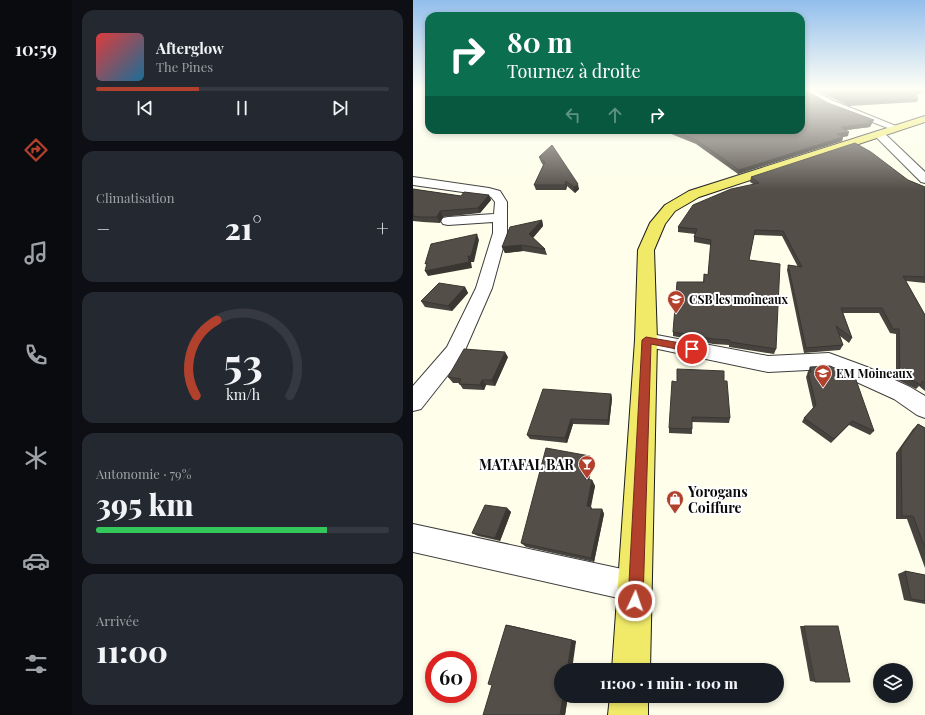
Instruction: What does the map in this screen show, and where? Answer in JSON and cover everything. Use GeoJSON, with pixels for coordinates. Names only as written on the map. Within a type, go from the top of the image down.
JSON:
{"type":"FeatureCollection","features":[{"type":"Feature","properties":{"kind":"main road"},"geometry":{"type":"LineString","coordinates":[[631,663],[646,340],[645,250],[658,223],[670,208],[694,194],[912,123]]}},
{"type":"Feature","properties":{"kind":"main road"},"geometry":{"type":"LineString","coordinates":[[628,715],[629,703]]}},
{"type":"Feature","properties":{"kind":"street"},"geometry":{"type":"LineString","coordinates":[[872,123],[888,131],[925,179]]}},
{"type":"Feature","properties":{"kind":"street"},"geometry":{"type":"LineString","coordinates":[[413,181],[496,194],[501,202],[499,218],[500,234],[484,288],[455,352],[413,402]]}},
{"type":"Feature","properties":{"kind":"street"},"geometry":{"type":"LineString","coordinates":[[449,221],[499,218]]}},
{"type":"Feature","properties":{"kind":"street"},"geometry":{"type":"LineString","coordinates":[[646,340],[768,364],[829,361],[867,376],[902,393],[925,408]]}},
{"type":"Feature","properties":{"kind":"street"},"geometry":{"type":"LineString","coordinates":[[413,538],[636,587]]}},
{"type":"Feature","properties":{"kind":"building"},"geometry":{"type":"Polygon","coordinates":[[[805,123],[869,123],[841,127],[849,132],[837,134],[843,137],[739,170],[697,140],[681,134],[805,134],[805,123]]]}},
{"type":"Feature","properties":{"kind":"building"},"geometry":{"type":"Polygon","coordinates":[[[855,143],[871,152],[908,180],[925,187],[925,277],[903,276],[925,315],[925,383],[922,381],[921,385],[900,374],[899,329],[893,329],[882,308],[841,308],[852,338],[836,326],[843,345],[806,348],[788,265],[802,267],[783,231],[755,230],[749,260],[780,264],[776,349],[730,342],[730,340],[714,339],[673,332],[677,282],[704,282],[704,274],[708,275],[711,240],[694,237],[697,229],[678,227],[693,205],[731,189],[759,183],[751,177],[855,143]]]}},
{"type":"Feature","properties":{"kind":"building"},"geometry":{"type":"Polygon","coordinates":[[[552,145],[578,184],[574,187],[566,181],[565,185],[534,185],[545,162],[539,157],[552,145]]]}},
{"type":"Feature","properties":{"kind":"building"},"geometry":{"type":"Polygon","coordinates":[[[413,189],[461,196],[464,192],[489,195],[478,208],[440,211],[437,217],[420,217],[413,216],[413,189]]]}},
{"type":"Feature","properties":{"kind":"building"},"geometry":{"type":"Polygon","coordinates":[[[542,220],[529,234],[545,249],[521,245],[502,247],[510,227],[542,220]]]}},
{"type":"Feature","properties":{"kind":"building"},"geometry":{"type":"Polygon","coordinates":[[[477,234],[471,256],[468,256],[469,262],[425,271],[427,263],[425,264],[431,244],[477,234]]]}},
{"type":"Feature","properties":{"kind":"building"},"geometry":{"type":"Polygon","coordinates":[[[439,283],[465,287],[448,306],[421,301],[439,283]]]}},
{"type":"Feature","properties":{"kind":"building"},"geometry":{"type":"Polygon","coordinates":[[[464,349],[505,352],[492,380],[482,380],[480,385],[459,384],[461,379],[448,377],[464,349]]]}},
{"type":"Feature","properties":{"kind":"building"},"geometry":{"type":"Polygon","coordinates":[[[830,366],[837,369],[839,377],[855,377],[874,431],[852,421],[834,439],[804,418],[816,405],[808,372],[811,372],[810,367],[830,366]]]}},
{"type":"Feature","properties":{"kind":"building"},"geometry":{"type":"Polygon","coordinates":[[[677,369],[724,371],[724,381],[727,381],[730,418],[692,417],[692,429],[669,428],[672,381],[677,382],[677,369]]]}},
{"type":"Feature","properties":{"kind":"building"},"geometry":{"type":"Polygon","coordinates":[[[543,389],[611,394],[608,420],[571,419],[565,438],[527,435],[543,389]]]}},
{"type":"Feature","properties":{"kind":"building"},"geometry":{"type":"Polygon","coordinates":[[[918,424],[925,428],[925,548],[913,516],[902,516],[901,448],[918,424]]]}},
{"type":"Feature","properties":{"kind":"building"},"geometry":{"type":"Polygon","coordinates":[[[546,448],[590,456],[585,479],[592,480],[587,506],[591,507],[591,509],[602,509],[591,558],[521,543],[546,448]]]}},
{"type":"Feature","properties":{"kind":"building"},"geometry":{"type":"Polygon","coordinates":[[[485,505],[507,508],[495,538],[472,533],[485,505]]]}},
{"type":"Feature","properties":{"kind":"building"},"geometry":{"type":"Polygon","coordinates":[[[905,571],[925,575],[925,601],[911,599],[905,571]]]}},
{"type":"Feature","properties":{"kind":"building"},"geometry":{"type":"Polygon","coordinates":[[[506,625],[572,640],[568,663],[554,663],[554,703],[562,703],[560,715],[483,715],[492,685],[488,684],[506,625]]]}},
{"type":"Feature","properties":{"kind":"building"},"geometry":{"type":"Polygon","coordinates":[[[804,626],[838,626],[850,682],[815,682],[804,626]]]}},
{"type":"Feature","properties":{"kind":"place","name":"CSB les moineaux"},"geometry":{"type":"Point","coordinates":[676,314]}},
{"type":"Feature","properties":{"kind":"place","name":"EM Moineaux"},"geometry":{"type":"Point","coordinates":[823,388]}},
{"type":"Feature","properties":{"kind":"place","name":"MATAFAL BAR"},"geometry":{"type":"Point","coordinates":[587,479]}},
{"type":"Feature","properties":{"kind":"place","name":"Yorogans Coiffure"},"geometry":{"type":"Point","coordinates":[675,514]}},
{"type":"Feature","properties":{"kind":"route"},"geometry":{"type":"LineString","coordinates":[[635,601],[646,340],[692,349]]}}]}
